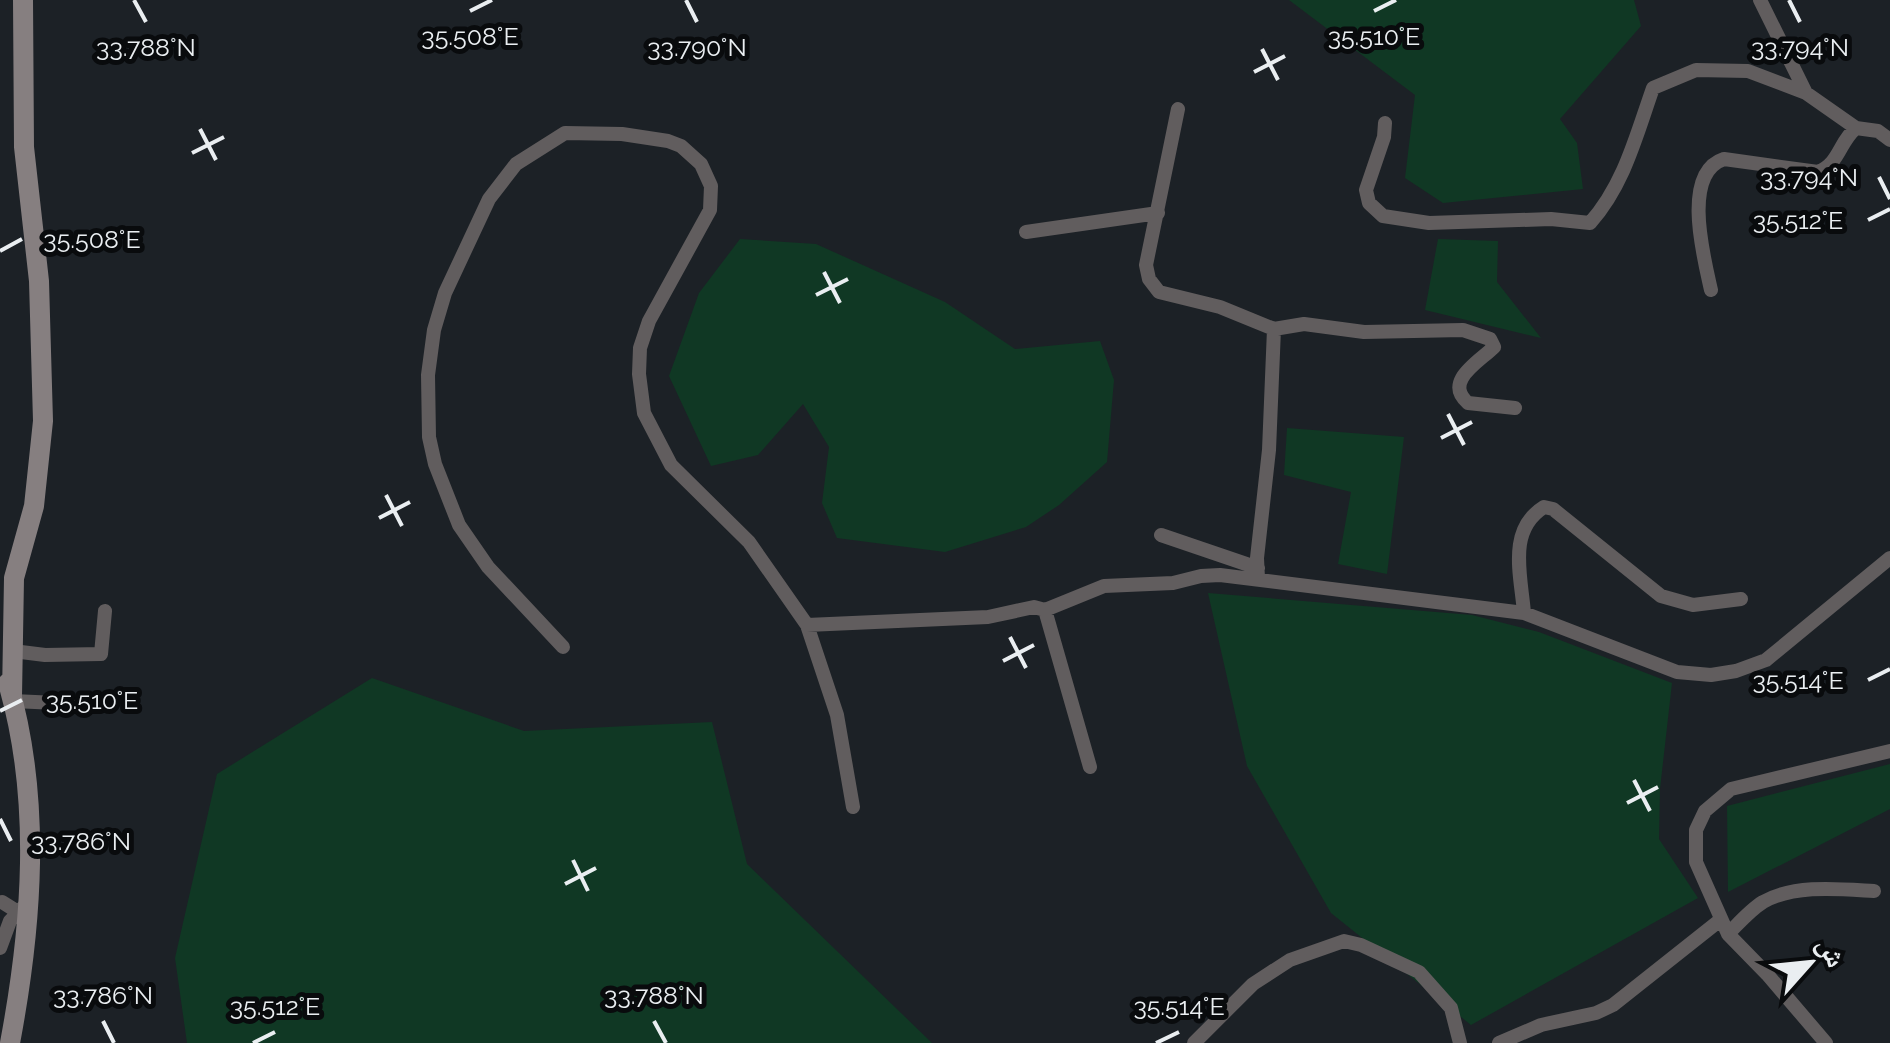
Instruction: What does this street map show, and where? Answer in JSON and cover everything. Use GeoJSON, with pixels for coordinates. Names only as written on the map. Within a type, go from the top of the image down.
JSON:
{"type":"FeatureCollection","features":[{"type":"Feature","properties":{"kind":"main road"},"geometry":{"type":"LineString","coordinates":[[10,1043],[22,981],[30,823],[6,653],[7,582],[34,506],[43,421],[39,281],[24,147],[23,0]]}},
{"type":"Feature","properties":{"kind":"street"},"geometry":{"type":"LineString","coordinates":[[1760,0],[1806,93]]}},
{"type":"Feature","properties":{"kind":"street"},"geometry":{"type":"LineString","coordinates":[[1385,122],[1384,138],[1366,190],[1369,203],[1383,216],[1430,223],[1551,219],[1590,223],[1609,202],[1653,88],[1696,70],[1748,71],[1806,93],[1856,128],[1878,131],[1890,140]]}},
{"type":"Feature","properties":{"kind":"street"},"geometry":{"type":"LineString","coordinates":[[1178,109],[1146,265],[1152,286],[1159,292],[1220,308],[1274,330],[1304,324],[1364,332],[1475,333],[1490,339],[1494,347],[1463,375],[1458,391],[1468,403],[1515,408]]}},
{"type":"Feature","properties":{"kind":"street"},"geometry":{"type":"LineString","coordinates":[[1710,290],[1698,217],[1707,170],[1724,159],[1818,172],[1835,162],[1848,134],[1856,128]]}},
{"type":"Feature","properties":{"kind":"street"},"geometry":{"type":"LineString","coordinates":[[564,646],[488,567],[459,526],[429,437],[428,375],[434,330],[445,292],[483,209],[516,164],[565,133],[622,134],[668,141],[682,146],[702,164],[710,186],[710,210],[648,321],[640,361],[644,413],[672,465],[749,542],[807,624],[837,716],[852,806]]}},
{"type":"Feature","properties":{"kind":"street"},"geometry":{"type":"LineString","coordinates":[[1026,232],[1158,213]]}},
{"type":"Feature","properties":{"kind":"street"},"geometry":{"type":"LineString","coordinates":[[1258,573],[1273,392],[1274,330]]}},
{"type":"Feature","properties":{"kind":"street"},"geometry":{"type":"LineString","coordinates":[[1524,612],[1518,542],[1527,519],[1544,507],[1553,509],[1661,596],[1693,604],[1741,600]]}},
{"type":"Feature","properties":{"kind":"street"},"geometry":{"type":"LineString","coordinates":[[1161,534],[1258,573]]}},
{"type":"Feature","properties":{"kind":"street"},"geometry":{"type":"LineString","coordinates":[[807,624],[956,620],[1034,607],[1046,610],[1104,586],[1258,573],[1524,612],[1677,672],[1724,673],[1766,660],[1890,558]]}},
{"type":"Feature","properties":{"kind":"street"},"geometry":{"type":"LineString","coordinates":[[1046,610],[1090,767]]}},
{"type":"Feature","properties":{"kind":"street"},"geometry":{"type":"LineString","coordinates":[[6,653],[101,654],[105,611]]}},
{"type":"Feature","properties":{"kind":"street"},"geometry":{"type":"LineString","coordinates":[[12,698],[79,704]]}},
{"type":"Feature","properties":{"kind":"street"},"geometry":{"type":"LineString","coordinates":[[1826,1043],[1724,928],[1696,862],[1696,830],[1712,803],[1742,785],[1890,751]]}},
{"type":"Feature","properties":{"kind":"street"},"geometry":{"type":"LineString","coordinates":[[1499,1043],[1542,1025],[1596,1013],[1778,896],[1824,889],[1874,891]]}},
{"type":"Feature","properties":{"kind":"street"},"geometry":{"type":"LineString","coordinates":[[0,948],[10,921],[23,907],[2,902]]}},
{"type":"Feature","properties":{"kind":"street"},"geometry":{"type":"LineString","coordinates":[[1194,1043],[1253,984],[1290,960],[1344,941],[1419,972],[1451,1008],[1460,1043]]}},
{"type":"Feature","properties":{"kind":"green space"},"geometry":{"type":"Polygon","coordinates":[[[1289,0],[1634,0],[1641,26],[1560,119],[1577,143],[1583,189],[1443,203],[1405,178],[1415,95],[1289,0]]]}},
{"type":"Feature","properties":{"kind":"green space"},"geometry":{"type":"Polygon","coordinates":[[[740,239],[816,244],[945,302],[1015,349],[1100,341],[1114,380],[1107,462],[1059,505],[1026,527],[945,552],[837,538],[822,503],[829,447],[803,404],[758,455],[711,466],[669,376],[699,293],[740,239]]]}},
{"type":"Feature","properties":{"kind":"green space"},"geometry":{"type":"Polygon","coordinates":[[[1438,239],[1498,241],[1497,282],[1541,338],[1425,310],[1438,239]]]}},
{"type":"Feature","properties":{"kind":"green space"},"geometry":{"type":"Polygon","coordinates":[[[1287,428],[1404,437],[1387,574],[1338,564],[1351,492],[1284,475],[1287,428]]]}},
{"type":"Feature","properties":{"kind":"green space"},"geometry":{"type":"Polygon","coordinates":[[[1208,593],[1472,615],[1539,632],[1672,683],[1660,789],[1659,839],[1698,898],[1471,1025],[1331,913],[1247,766],[1208,593]]]}},
{"type":"Feature","properties":{"kind":"green space"},"geometry":{"type":"Polygon","coordinates":[[[372,678],[524,731],[712,722],[747,864],[932,1043],[187,1043],[175,958],[217,774],[372,678]]]}},
{"type":"Feature","properties":{"kind":"green space"},"geometry":{"type":"Polygon","coordinates":[[[1890,764],[1890,809],[1728,892],[1727,806],[1890,764]]]}}]}
